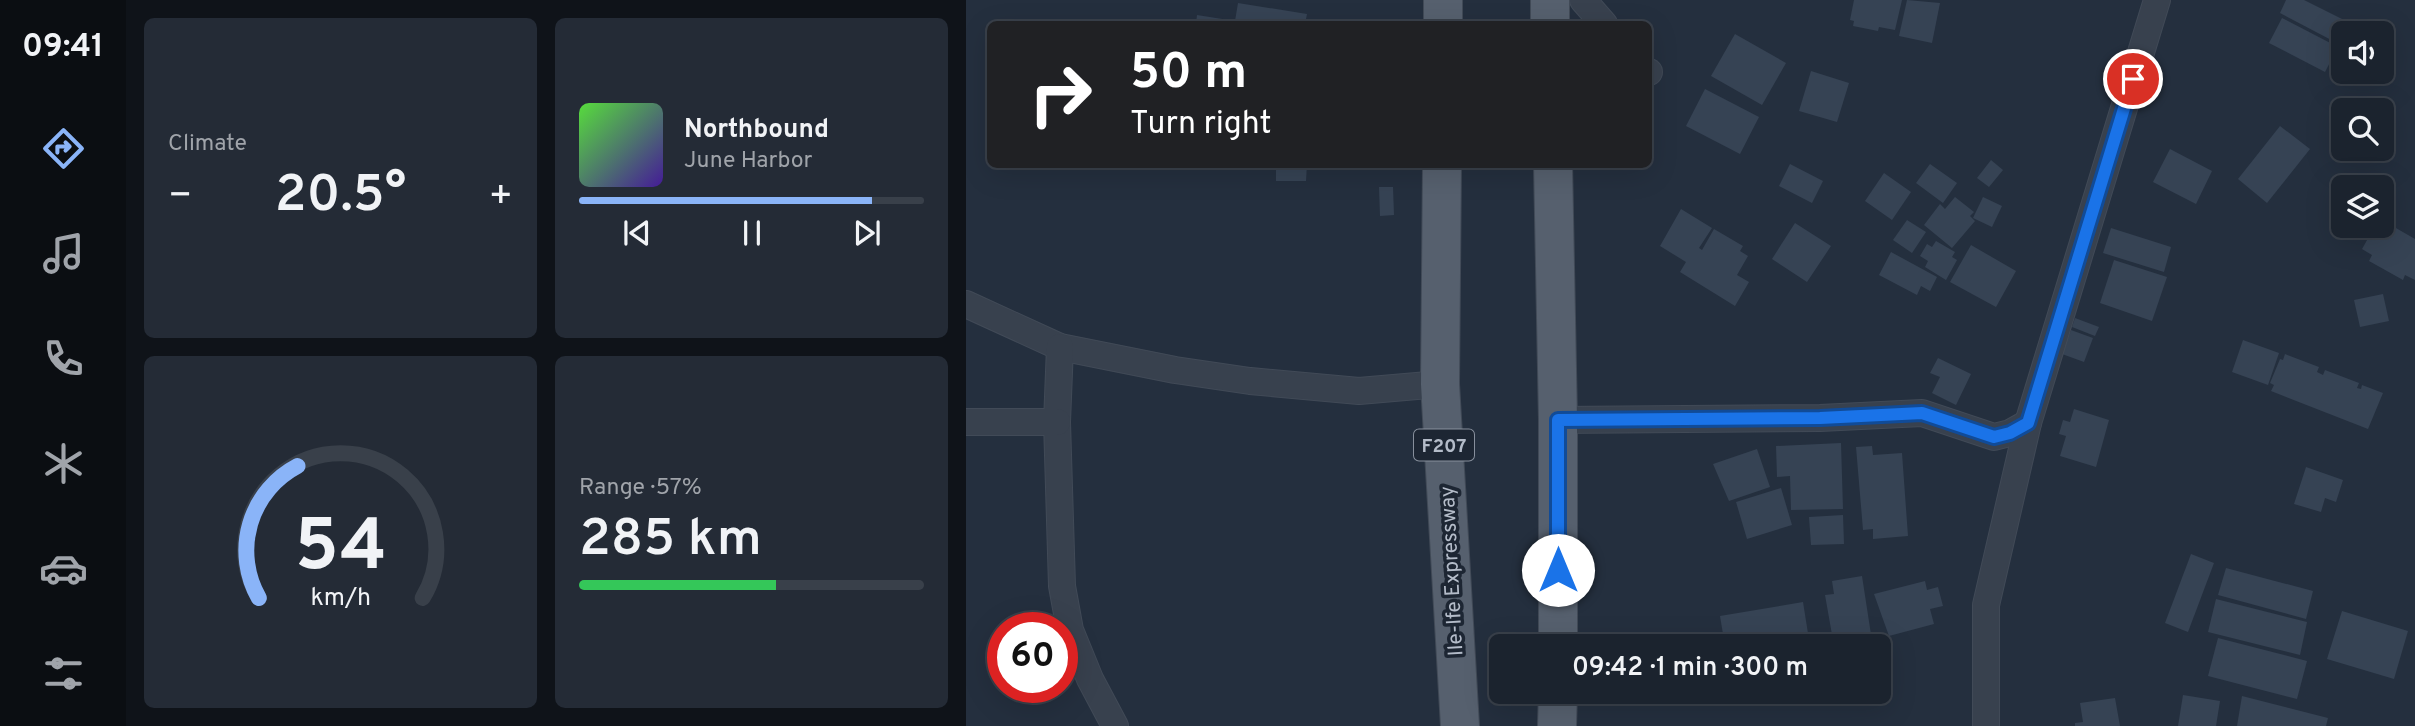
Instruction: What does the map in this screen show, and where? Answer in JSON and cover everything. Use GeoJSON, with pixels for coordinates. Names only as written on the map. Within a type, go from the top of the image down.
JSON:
{"type":"FeatureCollection","features":[{"type":"Feature","properties":{"kind":"main road"},"geometry":{"type":"LineString","coordinates":[[1443,0],[1443,21]]}},
{"type":"Feature","properties":{"kind":"main road"},"geometry":{"type":"LineString","coordinates":[[1550,0],[1550,21]]}},
{"type":"Feature","properties":{"kind":"main road","name":"Ile-Ife Expressway"},"geometry":{"type":"LineString","coordinates":[[1442,168],[1440,384],[1460,726]]}},
{"type":"Feature","properties":{"kind":"main road"},"geometry":{"type":"LineString","coordinates":[[1553,168],[1558,420],[1558,634]]}},
{"type":"Feature","properties":{"kind":"main road"},"geometry":{"type":"LineString","coordinates":[[1558,704],[1558,726]]}},
{"type":"Feature","properties":{"kind":"street"},"geometry":{"type":"LineString","coordinates":[[1583,0],[1601,21]]}},
{"type":"Feature","properties":{"kind":"street"},"geometry":{"type":"LineString","coordinates":[[1986,726],[1986,605],[2028,423],[2157,0]]}},
{"type":"Feature","properties":{"kind":"street"},"geometry":{"type":"LineString","coordinates":[[966,304],[1060,347],[1250,381],[1359,391],[1440,384]]}},
{"type":"Feature","properties":{"kind":"street"},"geometry":{"type":"LineString","coordinates":[[1060,347],[1057,422],[1062,586],[1070,630],[1090,679],[1115,726]]}},
{"type":"Feature","properties":{"kind":"street"},"geometry":{"type":"LineString","coordinates":[[1558,420],[1820,418],[1922,413],[1994,437],[2010,433],[2028,423]]}},
{"type":"Feature","properties":{"kind":"street"},"geometry":{"type":"LineString","coordinates":[[966,422],[1057,422]]}},
{"type":"Feature","properties":{"kind":"building"},"geometry":{"type":"Polygon","coordinates":[[[1854,0],[1902,0],[1895,30],[1879,27],[1878,31],[1853,26],[1854,21],[1850,20],[1854,0]]]}},
{"type":"Feature","properties":{"kind":"building"},"geometry":{"type":"Polygon","coordinates":[[[1907,0],[1940,3],[1932,43],[1899,36],[1907,0]]]}},
{"type":"Feature","properties":{"kind":"building"},"geometry":{"type":"Polygon","coordinates":[[[2286,0],[2304,0],[2346,21],[2331,21],[2331,40],[2280,13],[2286,0]]]}},
{"type":"Feature","properties":{"kind":"building"},"geometry":{"type":"Polygon","coordinates":[[[1238,3],[1307,14],[1306,21],[1235,21],[1238,3]]]}},
{"type":"Feature","properties":{"kind":"building"},"geometry":{"type":"Polygon","coordinates":[[[1197,15],[1235,21],[1196,21],[1197,15]]]}},
{"type":"Feature","properties":{"kind":"building"},"geometry":{"type":"Polygon","coordinates":[[[2282,18],[2331,43],[2331,60],[2325,72],[2269,43],[2282,18]]]}},
{"type":"Feature","properties":{"kind":"building"},"geometry":{"type":"Polygon","coordinates":[[[1735,34],[1786,63],[1762,105],[1711,76],[1735,34]]]}},
{"type":"Feature","properties":{"kind":"building"},"geometry":{"type":"Polygon","coordinates":[[[1811,71],[1849,83],[1837,122],[1799,111],[1811,71]]]}},
{"type":"Feature","properties":{"kind":"building"},"geometry":{"type":"Polygon","coordinates":[[[1705,89],[1759,117],[1740,154],[1686,126],[1705,89]]]}},
{"type":"Feature","properties":{"kind":"building"},"geometry":{"type":"Polygon","coordinates":[[[2280,126],[2310,149],[2267,203],[2238,179],[2280,126]]]}},
{"type":"Feature","properties":{"kind":"building"},"geometry":{"type":"Polygon","coordinates":[[[2170,149],[2212,171],[2196,204],[2153,182],[2170,149]]]}},
{"type":"Feature","properties":{"kind":"building"},"geometry":{"type":"Polygon","coordinates":[[[1991,160],[2003,170],[1989,187],[1977,178],[1991,160]]]}},
{"type":"Feature","properties":{"kind":"building"},"geometry":{"type":"Polygon","coordinates":[[[1790,164],[1823,181],[1812,203],[1779,186],[1790,164]]]}},
{"type":"Feature","properties":{"kind":"building"},"geometry":{"type":"Polygon","coordinates":[[[1930,164],[1957,183],[1943,203],[1916,183],[1930,164]]]}},
{"type":"Feature","properties":{"kind":"building"},"geometry":{"type":"Polygon","coordinates":[[[1276,168],[1307,168],[1306,181],[1276,181],[1276,168]]]}},
{"type":"Feature","properties":{"kind":"building"},"geometry":{"type":"Polygon","coordinates":[[[1884,173],[1911,192],[1892,220],[1865,201],[1884,173]]]}},
{"type":"Feature","properties":{"kind":"building"},"geometry":{"type":"Polygon","coordinates":[[[1379,187],[1393,187],[1394,215],[1380,216],[1379,187]]]}},
{"type":"Feature","properties":{"kind":"building"},"geometry":{"type":"Polygon","coordinates":[[[1955,197],[1974,212],[1970,216],[1975,221],[1952,248],[1924,225],[1940,204],[1945,209],[1955,197]]]}},
{"type":"Feature","properties":{"kind":"building"},"geometry":{"type":"Polygon","coordinates":[[[1983,197],[2002,206],[1992,227],[1973,218],[1983,197]]]}},
{"type":"Feature","properties":{"kind":"building"},"geometry":{"type":"Polygon","coordinates":[[[1681,209],[1712,228],[1699,248],[1702,250],[1714,229],[1743,246],[1740,251],[1748,256],[1737,275],[1749,282],[1735,306],[1680,272],[1686,262],[1660,246],[1681,209]]]}},
{"type":"Feature","properties":{"kind":"building"},"geometry":{"type":"Polygon","coordinates":[[[1907,220],[1926,232],[1912,253],[1893,240],[1907,220]]]}},
{"type":"Feature","properties":{"kind":"building"},"geometry":{"type":"Polygon","coordinates":[[[1795,223],[1831,246],[1807,282],[1772,259],[1795,223]]]}},
{"type":"Feature","properties":{"kind":"building"},"geometry":{"type":"Polygon","coordinates":[[[2394,227],[2415,239],[2415,280],[2405,275],[2403,280],[2369,261],[2372,255],[2362,249],[2368,238],[2394,238],[2394,227]]]}},
{"type":"Feature","properties":{"kind":"building"},"geometry":{"type":"Polygon","coordinates":[[[2111,228],[2171,247],[2164,272],[2103,253],[2111,228]]]}},
{"type":"Feature","properties":{"kind":"building"},"geometry":{"type":"Polygon","coordinates":[[[1936,241],[1955,252],[1952,257],[1957,260],[1946,280],[1925,267],[1928,261],[1920,256],[1927,244],[1932,247],[1936,241]]]}},
{"type":"Feature","properties":{"kind":"building"},"geometry":{"type":"Polygon","coordinates":[[[1971,245],[2016,271],[1996,307],[1950,282],[1971,245]]]}},
{"type":"Feature","properties":{"kind":"building"},"geometry":{"type":"Polygon","coordinates":[[[1891,252],[1937,277],[1930,291],[1921,286],[1917,295],[1879,275],[1891,252]]]}},
{"type":"Feature","properties":{"kind":"building"},"geometry":{"type":"Polygon","coordinates":[[[2114,260],[2167,277],[2152,321],[2100,303],[2114,260]]]}},
{"type":"Feature","properties":{"kind":"building"},"geometry":{"type":"Polygon","coordinates":[[[2383,294],[2389,321],[2360,327],[2354,300],[2383,294]]]}},
{"type":"Feature","properties":{"kind":"building"},"geometry":{"type":"Polygon","coordinates":[[[2075,318],[2099,327],[2095,336],[2072,327],[2075,318]]]}},
{"type":"Feature","properties":{"kind":"building"},"geometry":{"type":"Polygon","coordinates":[[[2071,330],[2093,338],[2084,362],[2062,354],[2071,330]]]}},
{"type":"Feature","properties":{"kind":"building"},"geometry":{"type":"Polygon","coordinates":[[[2243,340],[2279,353],[2268,385],[2232,372],[2243,340]]]}},
{"type":"Feature","properties":{"kind":"building"},"geometry":{"type":"Polygon","coordinates":[[[2285,354],[2319,367],[2317,372],[2323,375],[2325,370],[2359,383],[2357,388],[2361,389],[2362,385],[2383,393],[2368,429],[2271,391],[2274,385],[2270,383],[2280,359],[2283,360],[2285,354]]]}},
{"type":"Feature","properties":{"kind":"building"},"geometry":{"type":"Polygon","coordinates":[[[1938,358],[1971,374],[1956,405],[1932,393],[1940,377],[1930,373],[1938,358]]]}},
{"type":"Feature","properties":{"kind":"building"},"geometry":{"type":"Polygon","coordinates":[[[2074,409],[2109,420],[2096,467],[2060,456],[2066,436],[2059,434],[2063,420],[2070,422],[2074,409]]]}},
{"type":"Feature","properties":{"kind":"building"},"geometry":{"type":"Polygon","coordinates":[[[1841,443],[1843,509],[1791,510],[1790,476],[1777,477],[1776,446],[1841,443]]]}},
{"type":"Feature","properties":{"kind":"building"},"geometry":{"type":"Polygon","coordinates":[[[1872,446],[1873,455],[1902,453],[1908,536],[1873,539],[1873,529],[1863,530],[1856,447],[1872,446]]]}},
{"type":"Feature","properties":{"kind":"building"},"geometry":{"type":"Polygon","coordinates":[[[1757,449],[1770,487],[1729,501],[1713,464],[1757,449]]]}},
{"type":"Feature","properties":{"kind":"building"},"geometry":{"type":"Polygon","coordinates":[[[2306,467],[2343,480],[2336,502],[2325,498],[2321,512],[2294,504],[2306,467]]]}},
{"type":"Feature","properties":{"kind":"building"},"geometry":{"type":"Polygon","coordinates":[[[1781,488],[1792,525],[1747,539],[1736,502],[1781,488]]]}},
{"type":"Feature","properties":{"kind":"building"},"geometry":{"type":"Polygon","coordinates":[[[1843,515],[1844,544],[1811,545],[1809,517],[1843,515]]]}},
{"type":"Feature","properties":{"kind":"building"},"geometry":{"type":"Polygon","coordinates":[[[2191,554],[2214,563],[2188,632],[2165,623],[2191,554]]]}},
{"type":"Feature","properties":{"kind":"building"},"geometry":{"type":"Polygon","coordinates":[[[2226,568],[2313,591],[2306,619],[2218,595],[2226,568]]]}},
{"type":"Feature","properties":{"kind":"building"},"geometry":{"type":"Polygon","coordinates":[[[1862,576],[1871,634],[1832,634],[1825,595],[1834,594],[1832,581],[1862,576]]]}},
{"type":"Feature","properties":{"kind":"building"},"geometry":{"type":"Polygon","coordinates":[[[1925,581],[1927,590],[1938,587],[1943,606],[1930,609],[1934,624],[1891,635],[1874,594],[1925,581]]]}},
{"type":"Feature","properties":{"kind":"building"},"geometry":{"type":"Polygon","coordinates":[[[2216,599],[2307,622],[2300,655],[2208,632],[2216,599]]]}},
{"type":"Feature","properties":{"kind":"building"},"geometry":{"type":"Polygon","coordinates":[[[1803,602],[1808,634],[1723,634],[1720,616],[1803,602]]]}},
{"type":"Feature","properties":{"kind":"building"},"geometry":{"type":"Polygon","coordinates":[[[2342,611],[2408,631],[2394,679],[2327,659],[2342,611]]]}},
{"type":"Feature","properties":{"kind":"building"},"geometry":{"type":"Polygon","coordinates":[[[2218,638],[2307,661],[2297,699],[2208,676],[2218,638]]]}},
{"type":"Feature","properties":{"kind":"building"},"geometry":{"type":"Polygon","coordinates":[[[2183,695],[2220,701],[2216,726],[2178,726],[2183,695]]]}},
{"type":"Feature","properties":{"kind":"building"},"geometry":{"type":"Polygon","coordinates":[[[2242,696],[2328,718],[2326,726],[2237,726],[2242,696]]]}},
{"type":"Feature","properties":{"kind":"building"},"geometry":{"type":"Polygon","coordinates":[[[2115,698],[2120,726],[2075,726],[2075,723],[2083,722],[2080,703],[2115,698]]]}},
{"type":"Feature","properties":{"kind":"route"},"geometry":{"type":"LineString","coordinates":[[1558,570],[1558,420],[1820,418],[1922,413],[1994,437],[2010,433],[2028,423],[2133,79]]}}]}
